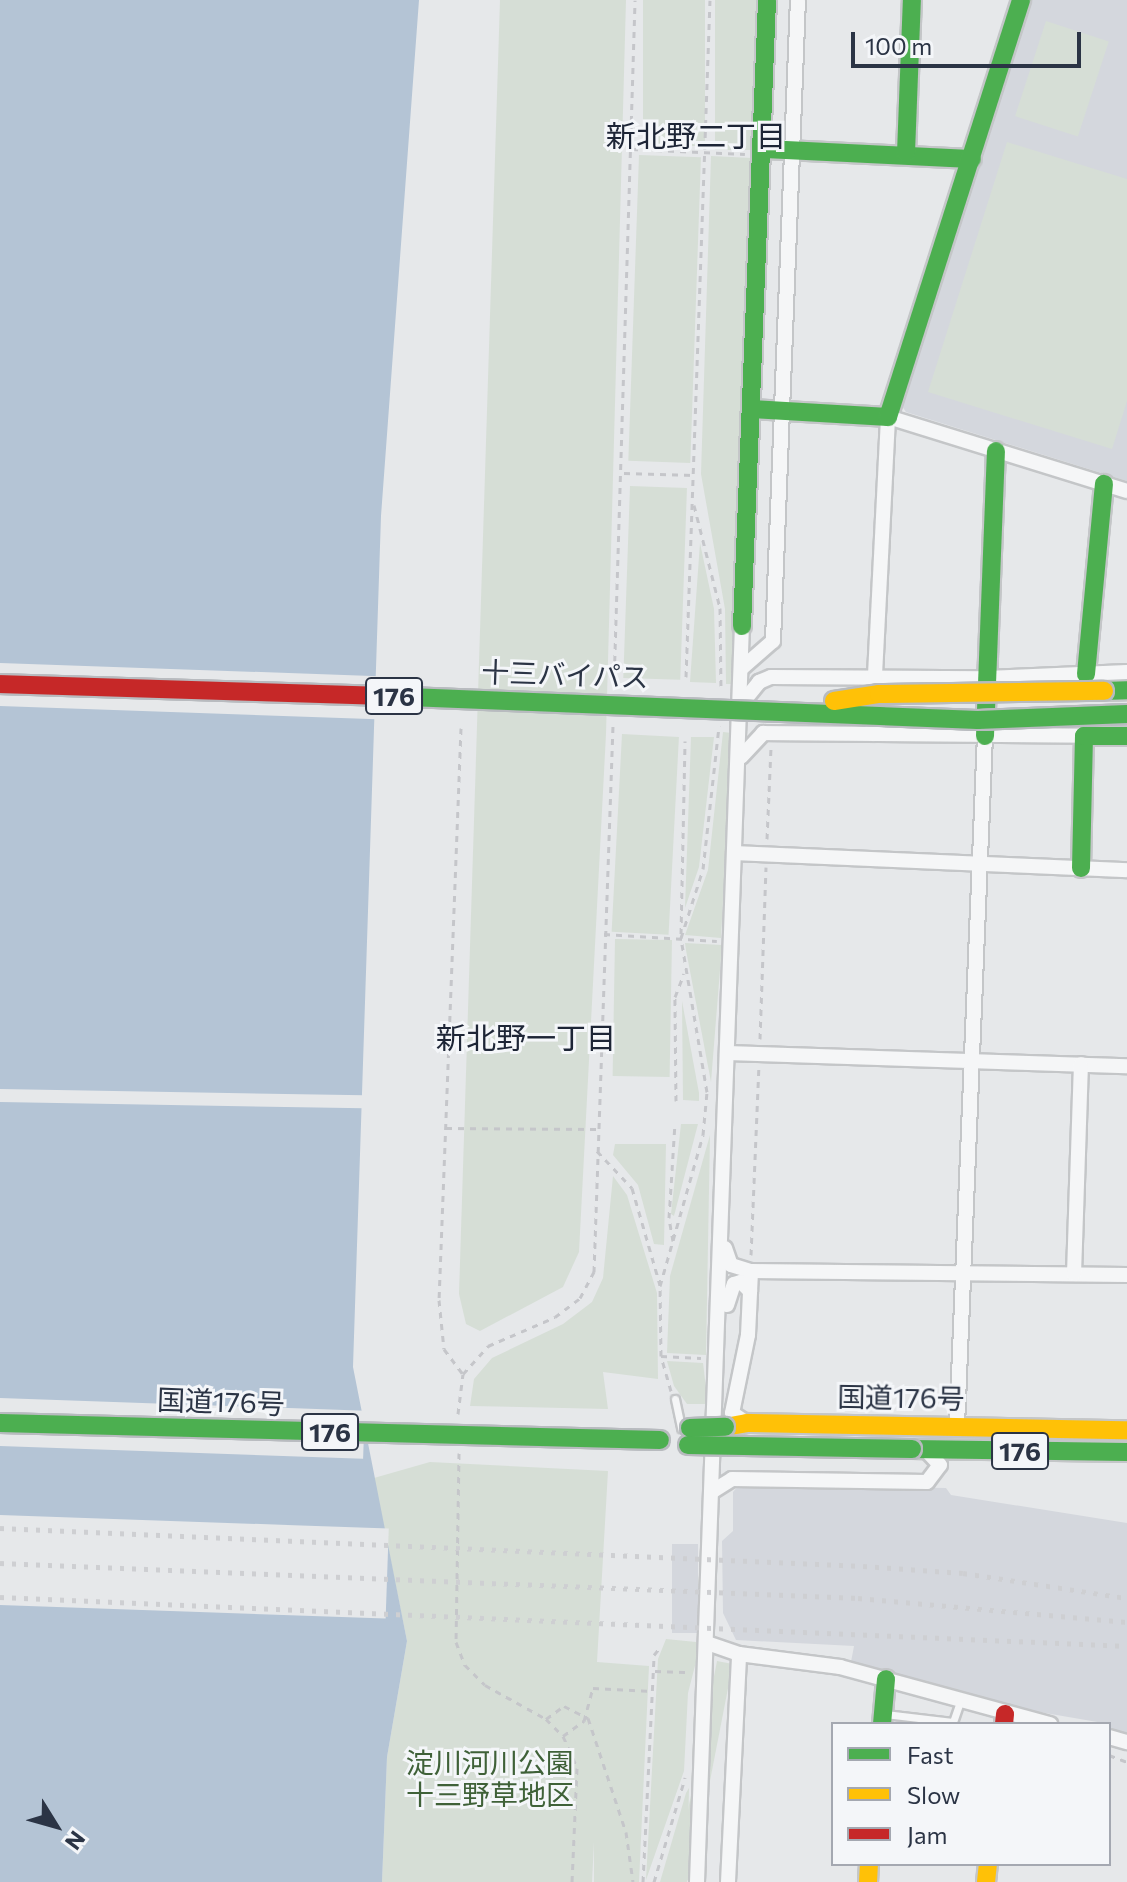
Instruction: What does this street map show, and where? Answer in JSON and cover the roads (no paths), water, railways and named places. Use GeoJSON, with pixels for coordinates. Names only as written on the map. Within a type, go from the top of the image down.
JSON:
{"type":"FeatureCollection","features":[{"type":"Feature","properties":{"kind":"main road"},"geometry":{"type":"LineString","coordinates":[[742,626],[764,149],[767,0]]}},
{"type":"Feature","properties":{"kind":"main road"},"geometry":{"type":"LineString","coordinates":[[906,153],[912,0]]}},
{"type":"Feature","properties":{"kind":"main road"},"geometry":{"type":"LineString","coordinates":[[752,409],[888,417],[1021,0]]}},
{"type":"Feature","properties":{"kind":"main road"},"geometry":{"type":"LineString","coordinates":[[764,149],[906,153],[972,159]]}},
{"type":"Feature","properties":{"kind":"main road"},"geometry":{"type":"LineString","coordinates":[[985,736],[996,451]]}},
{"type":"Feature","properties":{"kind":"main road"},"geometry":{"type":"LineString","coordinates":[[1086,674],[1104,484]]}},
{"type":"Feature","properties":{"kind":"main road","name":"十三バイパス"},"geometry":{"type":"LineString","coordinates":[[0,684],[788,709],[978,720],[1127,714]]}},
{"type":"Feature","properties":{"kind":"main road","name":"176"},"geometry":{"type":"LineString","coordinates":[[788,709],[879,694],[1127,690]]}},
{"type":"Feature","properties":{"kind":"main road"},"geometry":{"type":"LineString","coordinates":[[1081,868],[1084,736],[1127,736]]}},
{"type":"Feature","properties":{"kind":"main road","name":"国道176号"},"geometry":{"type":"LineString","coordinates":[[0,1423],[660,1440],[686,1438],[919,1449],[1127,1452]]}},
{"type":"Feature","properties":{"kind":"main road","name":"国道176号"},"geometry":{"type":"LineString","coordinates":[[686,1438],[747,1423],[1127,1430]]}},
{"type":"Feature","properties":{"kind":"main road"},"geometry":{"type":"LineString","coordinates":[[882,1719],[886,1679]]}},
{"type":"Feature","properties":{"kind":"street"},"geometry":{"type":"LineString","coordinates":[[742,668],[773,641],[798,0]]}},
{"type":"Feature","properties":{"kind":"street"},"geometry":{"type":"LineString","coordinates":[[872,734],[888,417],[1127,491]]}},
{"type":"Feature","properties":{"kind":"street"},"geometry":{"type":"LineString","coordinates":[[697,1882],[710,1644],[727,1053],[742,704],[742,626]]}},
{"type":"Feature","properties":{"kind":"street"},"geometry":{"type":"LineString","coordinates":[[742,704],[753,687],[771,677],[987,678],[1127,672]]}},
{"type":"Feature","properties":{"kind":"street"},"geometry":{"type":"LineString","coordinates":[[739,761],[752,738],[771,733],[1084,736]]}},
{"type":"Feature","properties":{"kind":"street"},"geometry":{"type":"LineString","coordinates":[[957,1426],[985,736]]}},
{"type":"Feature","properties":{"kind":"street"},"geometry":{"type":"LineString","coordinates":[[735,853],[1127,870]]}},
{"type":"Feature","properties":{"kind":"street"},"geometry":{"type":"LineString","coordinates":[[727,1053],[1127,1066]]}},
{"type":"Feature","properties":{"kind":"street"},"geometry":{"type":"LineString","coordinates":[[1074,1274],[1081,1064]]}},
{"type":"Feature","properties":{"kind":"street"},"geometry":{"type":"LineString","coordinates":[[723,1236],[731,1265],[751,1271],[1127,1275]]}},
{"type":"Feature","properties":{"kind":"street"},"geometry":{"type":"LineString","coordinates":[[747,1423],[732,1413],[751,1271]]}},
{"type":"Feature","properties":{"kind":"street"},"geometry":{"type":"LineString","coordinates":[[717,1359],[730,1289],[741,1282],[750,1291]]}},
{"type":"Feature","properties":{"kind":"street"},"geometry":{"type":"LineString","coordinates":[[713,1491],[732,1479],[927,1482],[940,1465],[919,1449]]}},
{"type":"Feature","properties":{"kind":"street"},"geometry":{"type":"LineString","coordinates":[[710,1644],[739,1654],[886,1679],[1004,1719],[1032,1722]]}},
{"type":"Feature","properties":{"kind":"street"},"geometry":{"type":"LineString","coordinates":[[728,1882],[739,1654]]}},
{"type":"Feature","properties":{"kind":"lane"},"geometry":{"type":"LineString","coordinates":[[675,1399],[686,1438]]}},
{"type":"Feature","properties":{"kind":"lane"},"geometry":{"type":"LineString","coordinates":[[882,1719],[953,1722],[960,1702]]}},
{"type":"Feature","properties":{"kind":"water"},"geometry":{"type":"Polygon","coordinates":[[[0,0],[419,0],[381,516],[353,1367],[407,1641],[387,1757],[382,1882],[0,1882],[0,0]]]}},
{"type":"Feature","properties":{"kind":"railway"},"geometry":{"type":"LineString","coordinates":[[0,1528],[863,1566],[963,1573],[1127,1598]]}},
{"type":"Feature","properties":{"kind":"railway"},"geometry":{"type":"LineString","coordinates":[[0,1563],[858,1598],[1127,1622]]}},
{"type":"Feature","properties":{"kind":"railway"},"geometry":{"type":"LineString","coordinates":[[0,1597],[1127,1646]]}},
{"type":"Feature","properties":{"kind":"district","name":"新北野二丁目"},"geometry":{"type":"Point","coordinates":[696,135]}},
{"type":"Feature","properties":{"kind":"district","name":"新北野一丁目"},"geometry":{"type":"Point","coordinates":[526,1037]}},
{"type":"Feature","properties":{"kind":"park label","name":"淀川河川公園 十三野草地区"},"geometry":{"type":"Point","coordinates":[490,1778]}}]}
